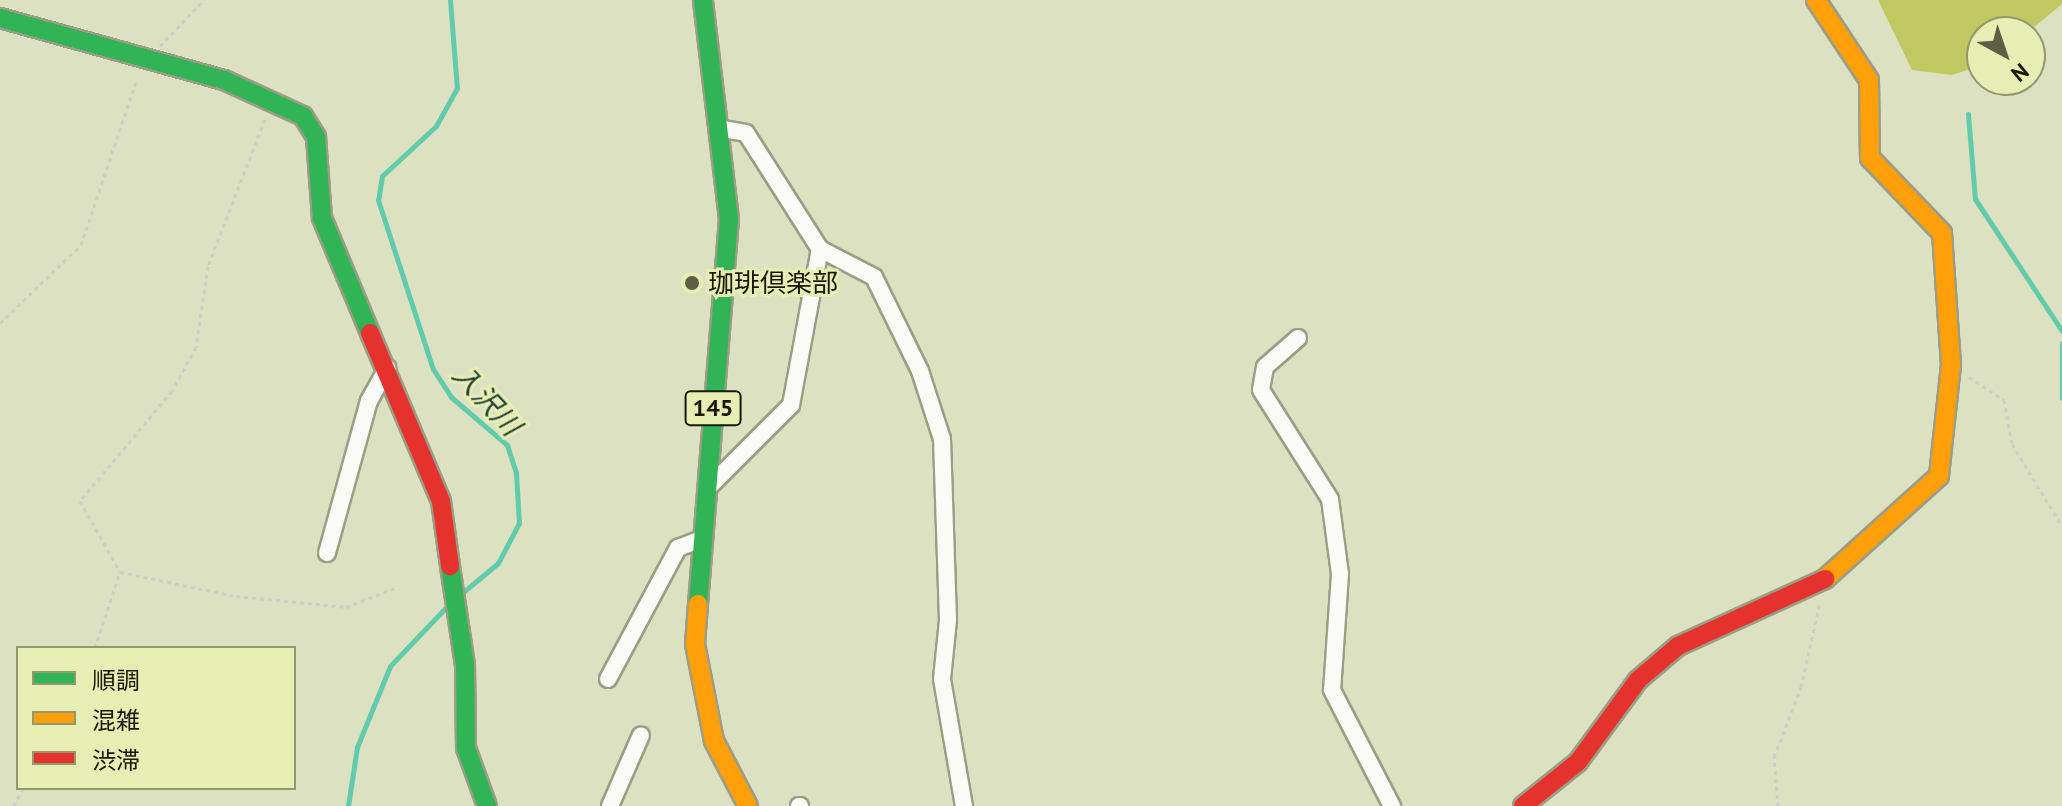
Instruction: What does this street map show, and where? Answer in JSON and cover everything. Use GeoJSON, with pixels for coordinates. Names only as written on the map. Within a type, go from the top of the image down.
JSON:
{"type":"FeatureCollection","features":[{"type":"Feature","properties":{"kind":"main road","name":"145"},"geometry":{"type":"LineString","coordinates":[[703,0],[723,129],[729,219],[694,611],[698,680],[714,741],[742,802]]}},
{"type":"Feature","properties":{"kind":"main road"},"geometry":{"type":"LineString","coordinates":[[1523,806],[1578,762],[1638,680],[1678,646],[1825,579],[1934,486],[1951,365],[1942,233],[1870,158],[1869,80],[1816,0]]}},
{"type":"Feature","properties":{"kind":"main road"},"geometry":{"type":"LineString","coordinates":[[0,18],[143,63],[273,99],[303,116],[316,137],[322,218],[441,501],[458,609],[466,748],[487,806]]}},
{"type":"Feature","properties":{"kind":"street"},"geometry":{"type":"LineString","coordinates":[[723,129],[746,133],[820,249],[874,277],[920,371],[942,439],[948,620],[942,679],[964,806]]}},
{"type":"Feature","properties":{"kind":"street"},"geometry":{"type":"LineString","coordinates":[[707,489],[791,405],[820,249]]}},
{"type":"Feature","properties":{"kind":"street"},"geometry":{"type":"LineString","coordinates":[[1298,338],[1265,367],[1261,390],[1330,499],[1340,574],[1332,690],[1392,806]]}},
{"type":"Feature","properties":{"kind":"street"},"geometry":{"type":"LineString","coordinates":[[327,553],[369,401],[387,368]]}},
{"type":"Feature","properties":{"kind":"street"},"geometry":{"type":"LineString","coordinates":[[608,679],[678,548],[702,539]]}},
{"type":"Feature","properties":{"kind":"street"},"geometry":{"type":"LineString","coordinates":[[610,806],[641,735]]}},
{"type":"Feature","properties":{"kind":"path"},"geometry":{"type":"LineString","coordinates":[[0,323],[81,245],[143,63],[204,0]]}},
{"type":"Feature","properties":{"kind":"path"},"geometry":{"type":"LineString","coordinates":[[96,646],[120,572],[80,501],[172,391],[196,347],[208,266],[273,99]]}},
{"type":"Feature","properties":{"kind":"path"},"geometry":{"type":"LineString","coordinates":[[1951,365],[2004,400],[2013,419],[2012,444],[2062,526]]}},
{"type":"Feature","properties":{"kind":"path"},"geometry":{"type":"LineString","coordinates":[[120,572],[236,596],[346,607],[395,588]]}},
{"type":"Feature","properties":{"kind":"path"},"geometry":{"type":"LineString","coordinates":[[1778,806],[1774,757],[1801,687],[1825,579]]}},
{"type":"Feature","properties":{"kind":"green space"},"geometry":{"type":"Polygon","coordinates":[[[1878,0],[2062,0],[2062,4],[2046,17],[1966,16],[1966,70],[1952,75],[1912,70],[1878,0]]]}},
{"type":"Feature","properties":{"kind":"waterway","name":"入沢川"},"geometry":{"type":"LineString","coordinates":[[450,0],[457,88],[436,126],[382,176],[378,200],[433,369],[451,397],[507,445],[516,473],[519,523],[498,563],[462,593]]}},
{"type":"Feature","properties":{"kind":"waterway"},"geometry":{"type":"LineString","coordinates":[[1968,114],[1975,199],[2062,331]]}},
{"type":"Feature","properties":{"kind":"waterway"},"geometry":{"type":"LineString","coordinates":[[2062,343],[2062,398]]}},
{"type":"Feature","properties":{"kind":"waterway","name":"入沢川"},"geometry":{"type":"LineString","coordinates":[[348,806],[357,747],[390,666],[448,605]]}},
{"type":"Feature","properties":{"kind":"traffic: fast"},"geometry":{"type":"LineString","coordinates":[[698,604],[729,219],[703,0]]}},
{"type":"Feature","properties":{"kind":"traffic: fast"},"geometry":{"type":"LineString","coordinates":[[0,18],[224,80],[303,116],[316,137],[322,218],[370,333]]}},
{"type":"Feature","properties":{"kind":"traffic: fast"},"geometry":{"type":"LineString","coordinates":[[450,566],[465,665],[466,748],[487,806]]}},
{"type":"Feature","properties":{"kind":"traffic: slow"},"geometry":{"type":"LineString","coordinates":[[1816,0],[1869,80],[1870,158],[1942,233],[1951,365],[1939,476],[1825,579]]}},
{"type":"Feature","properties":{"kind":"traffic: slow"},"geometry":{"type":"LineString","coordinates":[[698,604],[695,644],[714,741],[748,806]]}},
{"type":"Feature","properties":{"kind":"traffic: jam"},"geometry":{"type":"LineString","coordinates":[[370,333],[441,501],[450,566]]}},
{"type":"Feature","properties":{"kind":"traffic: jam"},"geometry":{"type":"LineString","coordinates":[[1523,806],[1578,762],[1638,680],[1678,646],[1825,579]]}},
{"type":"Feature","properties":{"kind":"place","name":"珈琲倶楽部"},"geometry":{"type":"Point","coordinates":[692,283]}}]}
